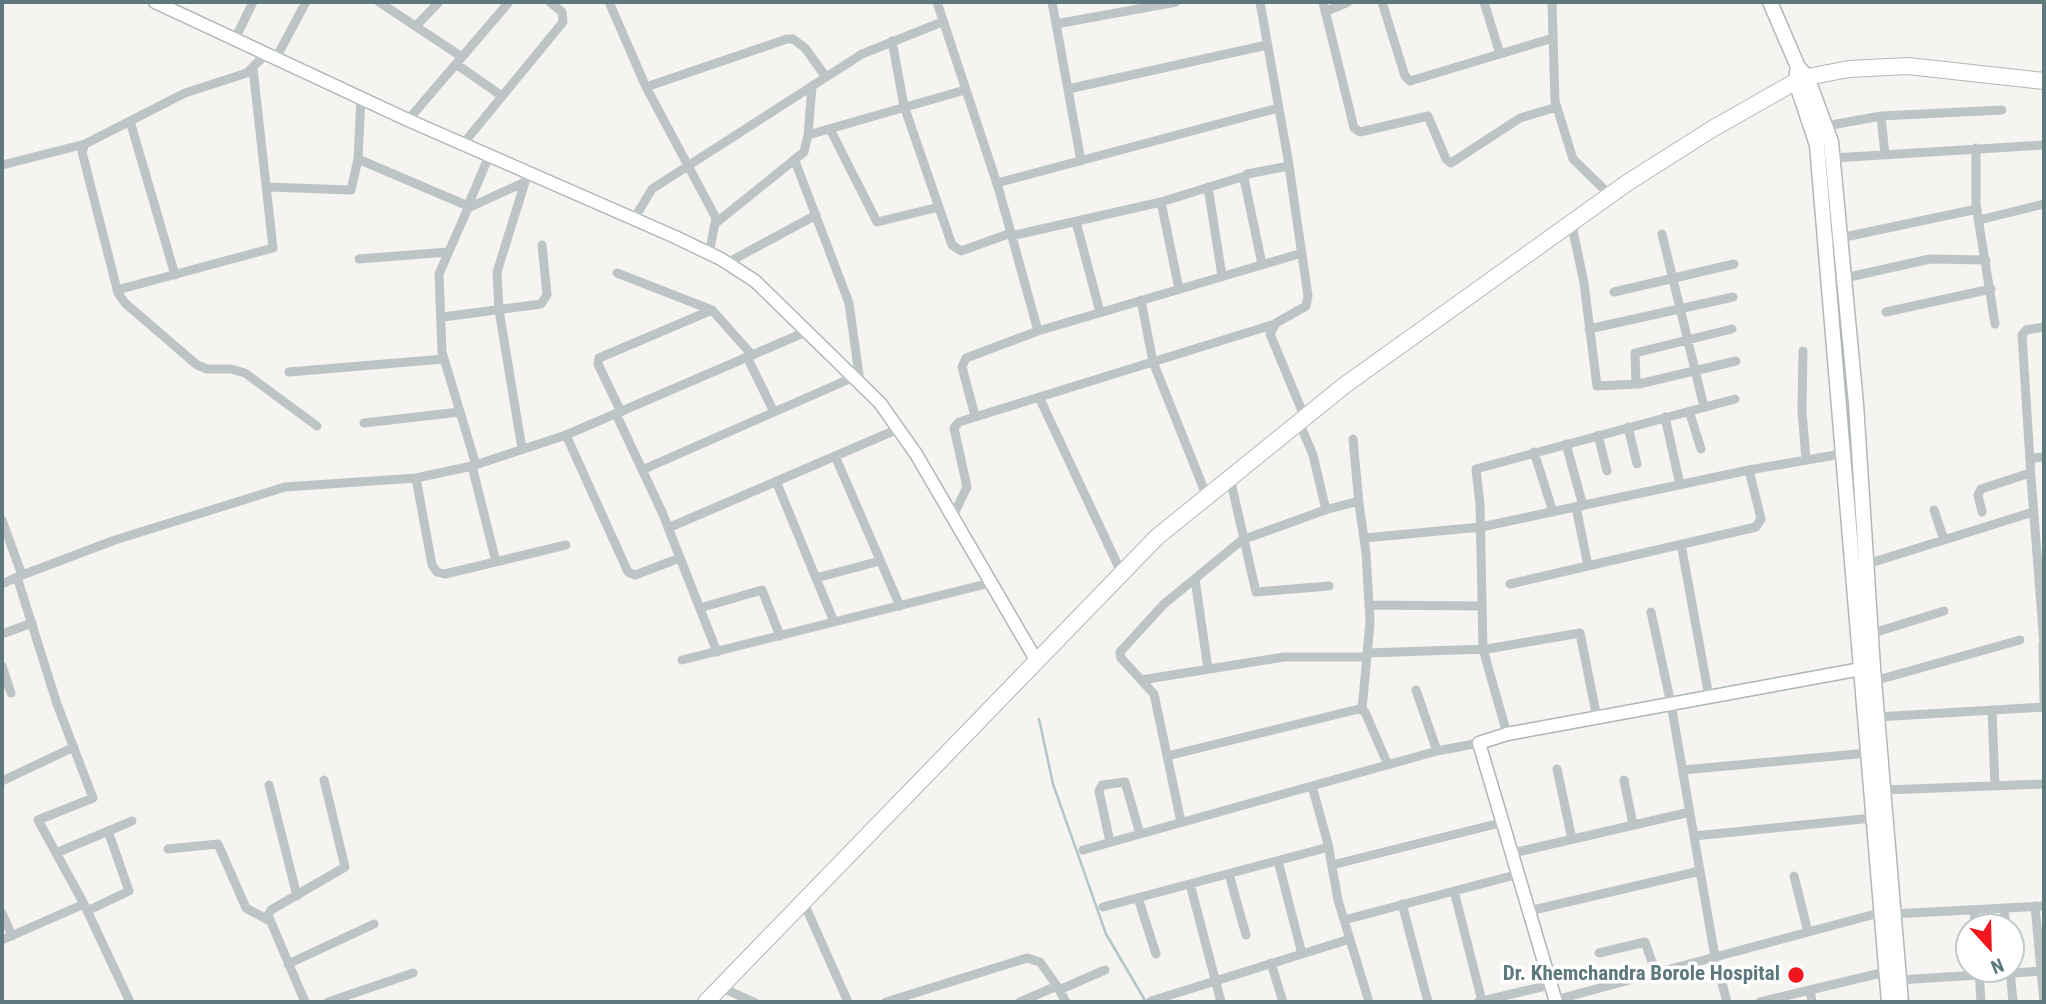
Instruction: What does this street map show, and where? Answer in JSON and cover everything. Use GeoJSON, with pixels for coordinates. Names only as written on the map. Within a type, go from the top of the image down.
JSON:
{"type":"FeatureCollection","features":[{"type":"Feature","properties":{"kind":"highway"},"geometry":{"type":"LineString","coordinates":[[706,1002],[1157,537],[1302,420],[1571,221],[1800,75],[1908,66],[2044,82]]}},
{"type":"Feature","properties":{"kind":"main road"},"geometry":{"type":"LineString","coordinates":[[1770,2],[1800,75],[1826,126],[1833,158],[1830,204]]}},
{"type":"Feature","properties":{"kind":"main road"},"geometry":{"type":"LineString","coordinates":[[1800,75],[1830,204],[1860,566],[1861,669],[1873,818],[1901,1002]]}},
{"type":"Feature","properties":{"kind":"main road"},"geometry":{"type":"LineString","coordinates":[[1860,566],[1870,634],[1884,790],[1885,972],[1889,1002]]}},
{"type":"Feature","properties":{"kind":"street"},"geometry":{"type":"LineString","coordinates":[[155,2],[489,156],[526,178],[634,219],[727,263],[755,281],[880,402],[916,454],[1036,660]]}},
{"type":"Feature","properties":{"kind":"street"},"geometry":{"type":"LineString","coordinates":[[235,39],[253,2]]}},
{"type":"Feature","properties":{"kind":"street"},"geometry":{"type":"LineString","coordinates":[[2,165],[85,144],[185,93],[253,69],[271,56],[306,2]]}},
{"type":"Feature","properties":{"kind":"street"},"geometry":{"type":"LineString","coordinates":[[379,2],[416,26],[502,96]]}},
{"type":"Feature","properties":{"kind":"street"},"geometry":{"type":"LineString","coordinates":[[416,26],[439,2]]}},
{"type":"Feature","properties":{"kind":"street"},"geometry":{"type":"LineString","coordinates":[[408,120],[509,2]]}},
{"type":"Feature","properties":{"kind":"street"},"geometry":{"type":"LineString","coordinates":[[463,144],[563,22],[562,12],[550,2]]}},
{"type":"Feature","properties":{"kind":"street"},"geometry":{"type":"LineString","coordinates":[[609,2],[646,88],[717,222]]}},
{"type":"Feature","properties":{"kind":"street"},"geometry":{"type":"LineString","coordinates":[[937,2],[997,183],[1038,331]]}},
{"type":"Feature","properties":{"kind":"street"},"geometry":{"type":"LineString","coordinates":[[1052,2],[1081,161]]}},
{"type":"Feature","properties":{"kind":"street"},"geometry":{"type":"LineString","coordinates":[[1056,24],[1176,2]]}},
{"type":"Feature","properties":{"kind":"street"},"geometry":{"type":"LineString","coordinates":[[952,519],[967,487],[954,428],[959,422],[1276,323],[1308,302],[1289,166],[1260,2]]}},
{"type":"Feature","properties":{"kind":"street"},"geometry":{"type":"LineString","coordinates":[[1348,2],[1324,7],[1354,128],[1360,132],[1428,116],[1446,159],[1451,163],[1520,118],[1557,107]]}},
{"type":"Feature","properties":{"kind":"street"},"geometry":{"type":"LineString","coordinates":[[1382,2],[1405,76],[1410,81],[1553,38]]}},
{"type":"Feature","properties":{"kind":"street"},"geometry":{"type":"LineString","coordinates":[[1484,2],[1500,54]]}},
{"type":"Feature","properties":{"kind":"street"},"geometry":{"type":"LineString","coordinates":[[1552,2],[1557,107],[1573,159],[1610,195]]}},
{"type":"Feature","properties":{"kind":"street"},"geometry":{"type":"LineString","coordinates":[[634,219],[649,192],[826,77],[862,54],[942,22]]}},
{"type":"Feature","properties":{"kind":"street"},"geometry":{"type":"LineString","coordinates":[[646,88],[787,39],[799,42],[826,77]]}},
{"type":"Feature","properties":{"kind":"street"},"geometry":{"type":"LineString","coordinates":[[892,41],[904,106],[952,245],[958,251],[1011,234],[1161,202],[1245,176],[1289,166]]}},
{"type":"Feature","properties":{"kind":"street"},"geometry":{"type":"LineString","coordinates":[[1068,89],[1267,45]]}},
{"type":"Feature","properties":{"kind":"street"},"geometry":{"type":"LineString","coordinates":[[117,290],[274,248],[253,69]]}},
{"type":"Feature","properties":{"kind":"street"},"geometry":{"type":"LineString","coordinates":[[709,254],[717,222],[804,152],[812,86]]}},
{"type":"Feature","properties":{"kind":"street"},"geometry":{"type":"LineString","coordinates":[[808,135],[965,90]]}},
{"type":"Feature","properties":{"kind":"street"},"geometry":{"type":"LineString","coordinates":[[268,187],[347,192],[352,188],[358,159],[361,98]]}},
{"type":"Feature","properties":{"kind":"street"},"geometry":{"type":"LineString","coordinates":[[997,183],[1278,108]]}},
{"type":"Feature","properties":{"kind":"street"},"geometry":{"type":"LineString","coordinates":[[1826,126],[1881,116],[2002,110]]}},
{"type":"Feature","properties":{"kind":"street"},"geometry":{"type":"LineString","coordinates":[[1881,116],[1885,155]]}},
{"type":"Feature","properties":{"kind":"street"},"geometry":{"type":"LineString","coordinates":[[130,121],[175,275]]}},
{"type":"Feature","properties":{"kind":"street"},"geometry":{"type":"LineString","coordinates":[[830,129],[877,222],[939,207]]}},
{"type":"Feature","properties":{"kind":"street"},"geometry":{"type":"LineString","coordinates":[[85,144],[82,152],[117,290],[125,303],[197,365],[207,369],[230,369],[245,373],[317,426]]}},
{"type":"Feature","properties":{"kind":"street"},"geometry":{"type":"LineString","coordinates":[[1833,158],[2044,145]]}},
{"type":"Feature","properties":{"kind":"street"},"geometry":{"type":"LineString","coordinates":[[1976,148],[1977,209],[1995,324]]}},
{"type":"Feature","properties":{"kind":"street"},"geometry":{"type":"LineString","coordinates":[[489,156],[439,274],[444,359],[474,466],[496,562]]}},
{"type":"Feature","properties":{"kind":"street"},"geometry":{"type":"LineString","coordinates":[[358,159],[467,208]]}},
{"type":"Feature","properties":{"kind":"street"},"geometry":{"type":"LineString","coordinates":[[795,161],[849,303],[857,380]]}},
{"type":"Feature","properties":{"kind":"street"},"geometry":{"type":"LineString","coordinates":[[1245,176],[1262,264]]}},
{"type":"Feature","properties":{"kind":"street"},"geometry":{"type":"LineString","coordinates":[[467,208],[526,178]]}},
{"type":"Feature","properties":{"kind":"street"},"geometry":{"type":"LineString","coordinates":[[522,449],[499,310],[498,264],[526,178]]}},
{"type":"Feature","properties":{"kind":"street"},"geometry":{"type":"LineString","coordinates":[[1208,187],[1222,276]]}},
{"type":"Feature","properties":{"kind":"street"},"geometry":{"type":"LineString","coordinates":[[1161,202],[1179,289]]}},
{"type":"Feature","properties":{"kind":"street"},"geometry":{"type":"LineString","coordinates":[[1979,220],[2044,204]]}},
{"type":"Feature","properties":{"kind":"street"},"geometry":{"type":"LineString","coordinates":[[1833,240],[1977,209]]}},
{"type":"Feature","properties":{"kind":"street"},"geometry":{"type":"LineString","coordinates":[[727,263],[816,215]]}},
{"type":"Feature","properties":{"kind":"street"},"geometry":{"type":"LineString","coordinates":[[1571,221],[1584,283],[1597,386],[1636,384],[1736,361]]}},
{"type":"Feature","properties":{"kind":"street"},"geometry":{"type":"LineString","coordinates":[[1076,222],[1100,313]]}},
{"type":"Feature","properties":{"kind":"street"},"geometry":{"type":"LineString","coordinates":[[1662,234],[1704,407]]}},
{"type":"Feature","properties":{"kind":"street"},"geometry":{"type":"LineString","coordinates":[[443,317],[544,302],[541,245]]}},
{"type":"Feature","properties":{"kind":"street"},"geometry":{"type":"LineString","coordinates":[[359,259],[448,252]]}},
{"type":"Feature","properties":{"kind":"street"},"geometry":{"type":"LineString","coordinates":[[975,416],[962,367],[964,360],[1038,331],[1302,253]]}},
{"type":"Feature","properties":{"kind":"street"},"geometry":{"type":"LineString","coordinates":[[1837,279],[1930,259],[1986,260]]}},
{"type":"Feature","properties":{"kind":"street"},"geometry":{"type":"LineString","coordinates":[[1614,292],[1734,264]]}},
{"type":"Feature","properties":{"kind":"street"},"geometry":{"type":"LineString","coordinates":[[617,273],[712,310],[750,356],[774,412]]}},
{"type":"Feature","properties":{"kind":"street"},"geometry":{"type":"LineString","coordinates":[[1886,312],[1990,289]]}},
{"type":"Feature","properties":{"kind":"street"},"geometry":{"type":"LineString","coordinates":[[1589,329],[1733,297]]}},
{"type":"Feature","properties":{"kind":"street"},"geometry":{"type":"LineString","coordinates":[[1141,300],[1153,362],[1207,496]]}},
{"type":"Feature","properties":{"kind":"street"},"geometry":{"type":"LineString","coordinates":[[712,310],[599,358],[618,413],[668,528],[717,652]]}},
{"type":"Feature","properties":{"kind":"street"},"geometry":{"type":"LineString","coordinates":[[1276,323],[1269,334],[1271,343],[1302,420],[1326,510]]}},
{"type":"Feature","properties":{"kind":"street"},"geometry":{"type":"LineString","coordinates":[[1877,717],[2044,705],[2043,644],[2022,335],[2026,330],[2044,327]]}},
{"type":"Feature","properties":{"kind":"street"},"geometry":{"type":"LineString","coordinates":[[1636,384],[1635,353],[1732,329]]}},
{"type":"Feature","properties":{"kind":"street"},"geometry":{"type":"LineString","coordinates":[[2,584],[115,540],[285,487],[416,478],[474,466],[566,435],[808,331]]}},
{"type":"Feature","properties":{"kind":"street"},"geometry":{"type":"LineString","coordinates":[[1803,351],[1802,411],[1806,460]]}},
{"type":"Feature","properties":{"kind":"street"},"geometry":{"type":"LineString","coordinates":[[289,372],[444,359]]}},
{"type":"Feature","properties":{"kind":"street"},"geometry":{"type":"LineString","coordinates":[[642,470],[774,412],[857,380]]}},
{"type":"Feature","properties":{"kind":"street"},"geometry":{"type":"LineString","coordinates":[[1039,397],[1121,572]]}},
{"type":"Feature","properties":{"kind":"street"},"geometry":{"type":"LineString","coordinates":[[1502,736],[1485,649],[1482,606],[1484,527],[1475,471],[1492,463],[1735,399]]}},
{"type":"Feature","properties":{"kind":"street"},"geometry":{"type":"LineString","coordinates":[[1689,411],[1701,449]]}},
{"type":"Feature","properties":{"kind":"street"},"geometry":{"type":"LineString","coordinates":[[364,423],[460,412]]}},
{"type":"Feature","properties":{"kind":"street"},"geometry":{"type":"LineString","coordinates":[[1665,417],[1680,485]]}},
{"type":"Feature","properties":{"kind":"street"},"geometry":{"type":"LineString","coordinates":[[1628,427],[1637,464]]}},
{"type":"Feature","properties":{"kind":"street"},"geometry":{"type":"LineString","coordinates":[[668,528],[898,429]]}},
{"type":"Feature","properties":{"kind":"street"},"geometry":{"type":"LineString","coordinates":[[566,435],[628,572],[635,575],[680,558]]}},
{"type":"Feature","properties":{"kind":"street"},"geometry":{"type":"LineString","coordinates":[[1598,435],[1607,471]]}},
{"type":"Feature","properties":{"kind":"street"},"geometry":{"type":"LineString","coordinates":[[1353,439],[1365,538],[1369,605],[1362,710],[1388,765]]}},
{"type":"Feature","properties":{"kind":"street"},"geometry":{"type":"LineString","coordinates":[[1566,443],[1580,506],[1588,566]]}},
{"type":"Feature","properties":{"kind":"street"},"geometry":{"type":"LineString","coordinates":[[1534,452],[1553,512]]}},
{"type":"Feature","properties":{"kind":"street"},"geometry":{"type":"LineString","coordinates":[[1365,538],[1484,527],[1749,470],[1852,453]]}},
{"type":"Feature","properties":{"kind":"street"},"geometry":{"type":"LineString","coordinates":[[835,456],[900,606]]}},
{"type":"Feature","properties":{"kind":"street"},"geometry":{"type":"LineString","coordinates":[[2030,461],[2044,457]]}},
{"type":"Feature","properties":{"kind":"street"},"geometry":{"type":"LineString","coordinates":[[1510,584],[1759,525],[1761,519],[1749,470]]}},
{"type":"Feature","properties":{"kind":"street"},"geometry":{"type":"LineString","coordinates":[[1982,512],[1979,491],[2030,473]]}},
{"type":"Feature","properties":{"kind":"street"},"geometry":{"type":"LineString","coordinates":[[416,478],[433,570],[446,574],[566,545]]}},
{"type":"Feature","properties":{"kind":"street"},"geometry":{"type":"LineString","coordinates":[[1230,478],[1258,594],[1329,586]]}},
{"type":"Feature","properties":{"kind":"street"},"geometry":{"type":"LineString","coordinates":[[776,481],[834,622]]}},
{"type":"Feature","properties":{"kind":"street"},"geometry":{"type":"LineString","coordinates":[[1860,566],[1944,540],[2044,501]]}},
{"type":"Feature","properties":{"kind":"street"},"geometry":{"type":"LineString","coordinates":[[1181,822],[1154,694],[1120,657],[1121,649],[1164,604],[1246,538],[1326,510],[1355,502],[1359,505]]}},
{"type":"Feature","properties":{"kind":"street"},"geometry":{"type":"LineString","coordinates":[[1934,510],[1944,540]]}},
{"type":"Feature","properties":{"kind":"street"},"geometry":{"type":"LineString","coordinates":[[2,520],[32,623],[93,798],[38,820],[85,908],[130,1002]]}},
{"type":"Feature","properties":{"kind":"street"},"geometry":{"type":"LineString","coordinates":[[1681,544],[1709,697]]}},
{"type":"Feature","properties":{"kind":"street"},"geometry":{"type":"LineString","coordinates":[[816,578],[880,561]]}},
{"type":"Feature","properties":{"kind":"street"},"geometry":{"type":"LineString","coordinates":[[1195,579],[1208,669]]}},
{"type":"Feature","properties":{"kind":"street"},"geometry":{"type":"LineString","coordinates":[[682,660],[990,583]]}},
{"type":"Feature","properties":{"kind":"street"},"geometry":{"type":"LineString","coordinates":[[700,608],[762,590],[780,636]]}},
{"type":"Feature","properties":{"kind":"street"},"geometry":{"type":"LineString","coordinates":[[1369,605],[1482,606]]}},
{"type":"Feature","properties":{"kind":"street"},"geometry":{"type":"LineString","coordinates":[[1870,634],[1944,611]]}},
{"type":"Feature","properties":{"kind":"street"},"geometry":{"type":"LineString","coordinates":[[1651,612],[1671,704],[1715,957],[1727,1002]]}},
{"type":"Feature","properties":{"kind":"street"},"geometry":{"type":"LineString","coordinates":[[2,634],[32,623]]}},
{"type":"Feature","properties":{"kind":"street"},"geometry":{"type":"LineString","coordinates":[[1141,680],[1291,656],[1485,649],[1580,633],[1597,718]]}},
{"type":"Feature","properties":{"kind":"street"},"geometry":{"type":"LineString","coordinates":[[1874,681],[2020,640]]}},
{"type":"Feature","properties":{"kind":"street"},"geometry":{"type":"LineString","coordinates":[[2,666],[11,693]]}},
{"type":"Feature","properties":{"kind":"street"},"geometry":{"type":"LineString","coordinates":[[1083,850],[1437,751],[1502,736],[1861,669]]}},
{"type":"Feature","properties":{"kind":"street"},"geometry":{"type":"LineString","coordinates":[[1416,690],[1437,751]]}},
{"type":"Feature","properties":{"kind":"street"},"geometry":{"type":"LineString","coordinates":[[1167,756],[1271,729],[1362,710]]}},
{"type":"Feature","properties":{"kind":"street"},"geometry":{"type":"LineString","coordinates":[[1992,710],[1995,786]]}},
{"type":"Feature","properties":{"kind":"street"},"geometry":{"type":"LineString","coordinates":[[1482,742],[1504,822],[1518,852],[1519,874],[1536,910],[1555,1001],[1886,913],[2040,906],[2044,1002]]}},
{"type":"Feature","properties":{"kind":"street"},"geometry":{"type":"LineString","coordinates":[[2,781],[74,747]]}},
{"type":"Feature","properties":{"kind":"street"},"geometry":{"type":"LineString","coordinates":[[1682,770],[1868,754]]}},
{"type":"Feature","properties":{"kind":"street"},"geometry":{"type":"LineString","coordinates":[[1558,769],[1572,839]]}},
{"type":"Feature","properties":{"kind":"street"},"geometry":{"type":"LineString","coordinates":[[268,920],[271,910],[345,867],[324,780]]}},
{"type":"Feature","properties":{"kind":"street"},"geometry":{"type":"LineString","coordinates":[[1624,780],[1633,825]]}},
{"type":"Feature","properties":{"kind":"street"},"geometry":{"type":"LineString","coordinates":[[1110,842],[1099,791],[1102,785],[1125,782],[1140,834]]}},
{"type":"Feature","properties":{"kind":"street"},"geometry":{"type":"LineString","coordinates":[[1884,790],[2044,784]]}},
{"type":"Feature","properties":{"kind":"street"},"geometry":{"type":"LineString","coordinates":[[269,785],[297,896]]}},
{"type":"Feature","properties":{"kind":"street"},"geometry":{"type":"LineString","coordinates":[[1312,786],[1329,847],[1344,920],[1370,1002]]}},
{"type":"Feature","properties":{"kind":"street"},"geometry":{"type":"LineString","coordinates":[[1518,852],[1690,812]]}},
{"type":"Feature","properties":{"kind":"street"},"geometry":{"type":"LineString","coordinates":[[1694,835],[1873,818]]}},
{"type":"Feature","properties":{"kind":"street"},"geometry":{"type":"LineString","coordinates":[[56,853],[132,821]]}},
{"type":"Feature","properties":{"kind":"street"},"geometry":{"type":"LineString","coordinates":[[1332,865],[1504,822]]}},
{"type":"Feature","properties":{"kind":"street"},"geometry":{"type":"LineString","coordinates":[[2,940],[129,891],[108,831]]}},
{"type":"Feature","properties":{"kind":"street"},"geometry":{"type":"LineString","coordinates":[[168,849],[218,844],[246,908],[268,920],[306,1002]]}},
{"type":"Feature","properties":{"kind":"street"},"geometry":{"type":"LineString","coordinates":[[1103,907],[1329,847]]}},
{"type":"Feature","properties":{"kind":"street"},"geometry":{"type":"LineString","coordinates":[[1278,861],[1302,954]]}},
{"type":"Feature","properties":{"kind":"street"},"geometry":{"type":"LineString","coordinates":[[1536,910],[1700,871]]}},
{"type":"Feature","properties":{"kind":"street"},"geometry":{"type":"LineString","coordinates":[[1229,874],[1246,936]]}},
{"type":"Feature","properties":{"kind":"street"},"geometry":{"type":"LineString","coordinates":[[1344,920],[1519,874]]}},
{"type":"Feature","properties":{"kind":"street"},"geometry":{"type":"LineString","coordinates":[[1794,876],[1808,932]]}},
{"type":"Feature","properties":{"kind":"street"},"geometry":{"type":"LineString","coordinates":[[1190,884],[1221,1002]]}},
{"type":"Feature","properties":{"kind":"street"},"geometry":{"type":"LineString","coordinates":[[1454,891],[1479,1002],[1550,985]]}},
{"type":"Feature","properties":{"kind":"street"},"geometry":{"type":"LineString","coordinates":[[1138,898],[1156,954]]}},
{"type":"Feature","properties":{"kind":"street"},"geometry":{"type":"LineString","coordinates":[[803,901],[848,1002]]}},
{"type":"Feature","properties":{"kind":"street"},"geometry":{"type":"LineString","coordinates":[[1402,904],[1428,1002]]}},
{"type":"Feature","properties":{"kind":"street"},"geometry":{"type":"LineString","coordinates":[[2004,908],[2005,913]]}},
{"type":"Feature","properties":{"kind":"street"},"geometry":{"type":"LineString","coordinates":[[2,913],[12,936]]}},
{"type":"Feature","properties":{"kind":"street"},"geometry":{"type":"LineString","coordinates":[[288,964],[374,924]]}},
{"type":"Feature","properties":{"kind":"street"},"geometry":{"type":"LineString","coordinates":[[1151,1001],[1350,939]]}},
{"type":"Feature","properties":{"kind":"street"},"geometry":{"type":"LineString","coordinates":[[1599,953],[1645,942],[1656,973]]}},
{"type":"Feature","properties":{"kind":"street"},"geometry":{"type":"LineString","coordinates":[[886,1002],[1027,958],[1040,962],[1066,1002]]}},
{"type":"Feature","properties":{"kind":"street"},"geometry":{"type":"LineString","coordinates":[[1272,963],[1283,1002]]}},
{"type":"Feature","properties":{"kind":"street"},"geometry":{"type":"LineString","coordinates":[[1020,1002],[1105,970]]}},
{"type":"Feature","properties":{"kind":"street"},"geometry":{"type":"LineString","coordinates":[[2025,971],[2043,971]]}},
{"type":"Feature","properties":{"kind":"street"},"geometry":{"type":"LineString","coordinates":[[1760,1002],[1885,972]]}},
{"type":"Feature","properties":{"kind":"street"},"geometry":{"type":"LineString","coordinates":[[328,1002],[412,973]]}},
{"type":"Feature","properties":{"kind":"street"},"geometry":{"type":"LineString","coordinates":[[1898,980],[1955,974]]}},
{"type":"Feature","properties":{"kind":"street"},"geometry":{"type":"LineString","coordinates":[[1980,983],[1981,1002]]}},
{"type":"Feature","properties":{"kind":"street"},"geometry":{"type":"LineString","coordinates":[[2011,983],[2013,1002]]}},
{"type":"Feature","properties":{"kind":"street"},"geometry":{"type":"LineString","coordinates":[[720,987],[754,1002]]}},
{"type":"Feature","properties":{"kind":"street"},"geometry":{"type":"LineString","coordinates":[[1810,990],[1812,1002]]}},
{"type":"Feature","properties":{"kind":"waterway"},"geometry":{"type":"LineString","coordinates":[[1039,719],[1053,784],[1106,934],[1146,1002]]}},
{"type":"Feature","properties":{"kind":"place","name":"Dr. Khemchandra Borole Hospital"},"geometry":{"type":"Point","coordinates":[1796,975]}}]}
